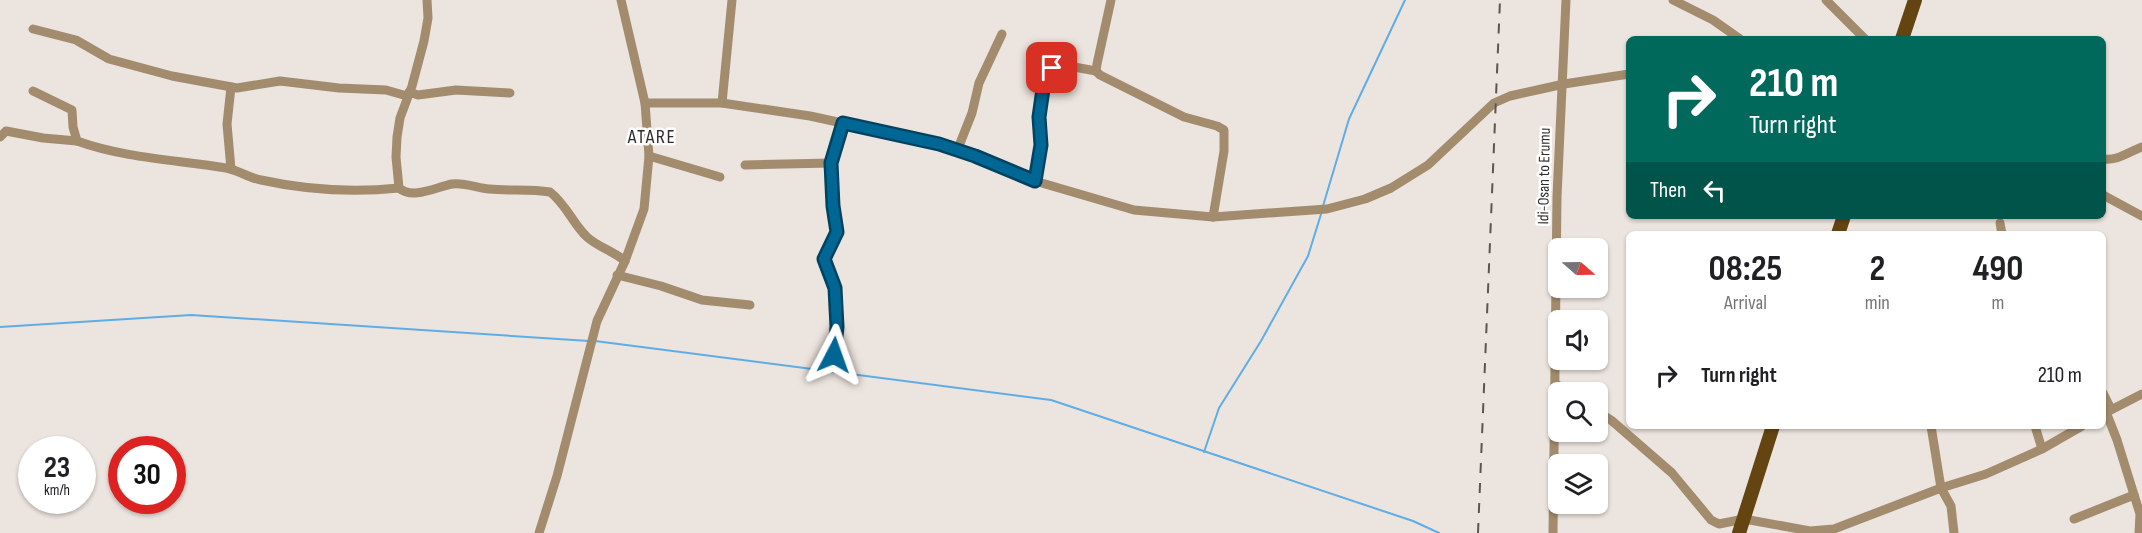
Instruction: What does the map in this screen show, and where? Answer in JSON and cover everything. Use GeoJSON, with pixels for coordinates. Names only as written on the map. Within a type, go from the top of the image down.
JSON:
{"type":"FeatureCollection","features":[{"type":"Feature","properties":{"kind":"main road"},"geometry":{"type":"LineString","coordinates":[[1903,36],[1915,0]]}},
{"type":"Feature","properties":{"kind":"main road"},"geometry":{"type":"LineString","coordinates":[[1739,533],[1772,429]]}},
{"type":"Feature","properties":{"kind":"street"},"geometry":{"type":"LineString","coordinates":[[399,188],[397,137],[400,118],[424,41],[428,18],[427,0]]}},
{"type":"Feature","properties":{"kind":"street"},"geometry":{"type":"LineString","coordinates":[[539,533],[557,476],[598,317],[625,261],[644,209],[648,156],[645,103],[621,0]]}},
{"type":"Feature","properties":{"kind":"street"},"geometry":{"type":"LineString","coordinates":[[722,103],[732,0]]}},
{"type":"Feature","properties":{"kind":"street"},"geometry":{"type":"LineString","coordinates":[[1096,71],[1111,0]]}},
{"type":"Feature","properties":{"kind":"street","name":"Idi-Osan to Erumu"},"geometry":{"type":"LineString","coordinates":[[1556,382],[1557,197],[1559,124],[1564,84],[1566,0]]}},
{"type":"Feature","properties":{"kind":"street"},"geometry":{"type":"LineString","coordinates":[[1673,0],[1713,20],[1736,36]]}},
{"type":"Feature","properties":{"kind":"street"},"geometry":{"type":"LineString","coordinates":[[1827,0],[1862,36]]}},
{"type":"Feature","properties":{"kind":"street"},"geometry":{"type":"LineString","coordinates":[[33,29],[76,40],[109,58],[172,76],[237,88],[280,81],[418,95],[456,90],[510,93]]}},
{"type":"Feature","properties":{"kind":"street"},"geometry":{"type":"LineString","coordinates":[[957,151],[972,113],[979,83],[1002,34]]}},
{"type":"Feature","properties":{"kind":"street"},"geometry":{"type":"LineString","coordinates":[[1035,181],[1041,145],[1039,117],[1043,89],[1052,68],[1058,64],[1096,71],[1120,87],[1184,117],[1224,130],[1224,151],[1213,218]]}},
{"type":"Feature","properties":{"kind":"street"},"geometry":{"type":"LineString","coordinates":[[645,103],[722,103],[810,116],[939,144],[1035,181],[1134,210],[1213,218],[1327,209],[1365,199],[1428,165],[1494,103],[1510,96],[1564,84],[1626,74]]}},
{"type":"Feature","properties":{"kind":"street"},"geometry":{"type":"LineString","coordinates":[[231,87],[227,124],[231,169]]}},
{"type":"Feature","properties":{"kind":"street"},"geometry":{"type":"LineString","coordinates":[[33,91],[72,110],[77,141]]}},
{"type":"Feature","properties":{"kind":"street"},"geometry":{"type":"LineString","coordinates":[[834,355],[837,327],[835,288],[824,259],[837,232],[831,163],[843,123]]}},
{"type":"Feature","properties":{"kind":"street"},"geometry":{"type":"LineString","coordinates":[[0,137],[6,131],[77,141],[101,149],[231,169],[257,179],[297,187],[350,191],[399,188],[409,192],[427,192],[453,184],[486,189],[550,192],[558,198],[588,237],[625,261]]}},
{"type":"Feature","properties":{"kind":"street"},"geometry":{"type":"LineString","coordinates":[[2106,159],[2119,158],[2129,151],[2142,147]]}},
{"type":"Feature","properties":{"kind":"street"},"geometry":{"type":"LineString","coordinates":[[648,156],[720,177]]}},
{"type":"Feature","properties":{"kind":"street"},"geometry":{"type":"LineString","coordinates":[[745,165],[831,163]]}},
{"type":"Feature","properties":{"kind":"street"},"geometry":{"type":"LineString","coordinates":[[2106,197],[2142,216]]}},
{"type":"Feature","properties":{"kind":"street"},"geometry":{"type":"LineString","coordinates":[[2000,222],[2002,231]]}},
{"type":"Feature","properties":{"kind":"street"},"geometry":{"type":"LineString","coordinates":[[617,275],[661,286],[702,300],[750,305]]}},
{"type":"Feature","properties":{"kind":"street"},"geometry":{"type":"LineString","coordinates":[[2139,533],[2140,514],[2107,412],[2142,394]]}},
{"type":"Feature","properties":{"kind":"street"},"geometry":{"type":"LineString","coordinates":[[1608,418],[1672,473],[1710,520],[1719,524],[1744,519],[1799,530],[1824,532],[1941,488],[1986,474],[2042,449],[2077,429]]}},
{"type":"Feature","properties":{"kind":"street"},"geometry":{"type":"LineString","coordinates":[[1931,429],[1941,488],[1951,506],[1954,533]]}},
{"type":"Feature","properties":{"kind":"street"},"geometry":{"type":"LineString","coordinates":[[2036,429],[2042,449]]}},
{"type":"Feature","properties":{"kind":"street","name":"Idi-Osan to Erumu"},"geometry":{"type":"LineString","coordinates":[[1553,533],[1555,442]]}},
{"type":"Feature","properties":{"kind":"street"},"geometry":{"type":"LineString","coordinates":[[2074,519],[2134,495]]}},
{"type":"Feature","properties":{"kind":"waterway"},"geometry":{"type":"LineString","coordinates":[[1323,206],[1349,119],[1405,0]]}},
{"type":"Feature","properties":{"kind":"waterway"},"geometry":{"type":"LineString","coordinates":[[1204,452],[1219,408],[1261,341],[1308,256],[1322,211]]}},
{"type":"Feature","properties":{"kind":"waterway"},"geometry":{"type":"LineString","coordinates":[[0,327],[191,315],[589,341]]}},
{"type":"Feature","properties":{"kind":"waterway"},"geometry":{"type":"LineString","coordinates":[[595,341],[1051,400],[1413,521],[1439,533]]}},
{"type":"Feature","properties":{"kind":"railway"},"geometry":{"type":"LineString","coordinates":[[1478,533],[1500,0]]}},
{"type":"Feature","properties":{"kind":"district","name":"ATARE"},"geometry":{"type":"Point","coordinates":[652,136]}},
{"type":"Feature","properties":{"kind":"route"},"geometry":{"type":"LineString","coordinates":[[834,355],[837,327],[835,288],[824,259],[837,232],[831,163],[843,123],[939,144],[1035,181],[1039,168],[1041,145],[1039,117],[1043,89],[1052,68]]}}]}
